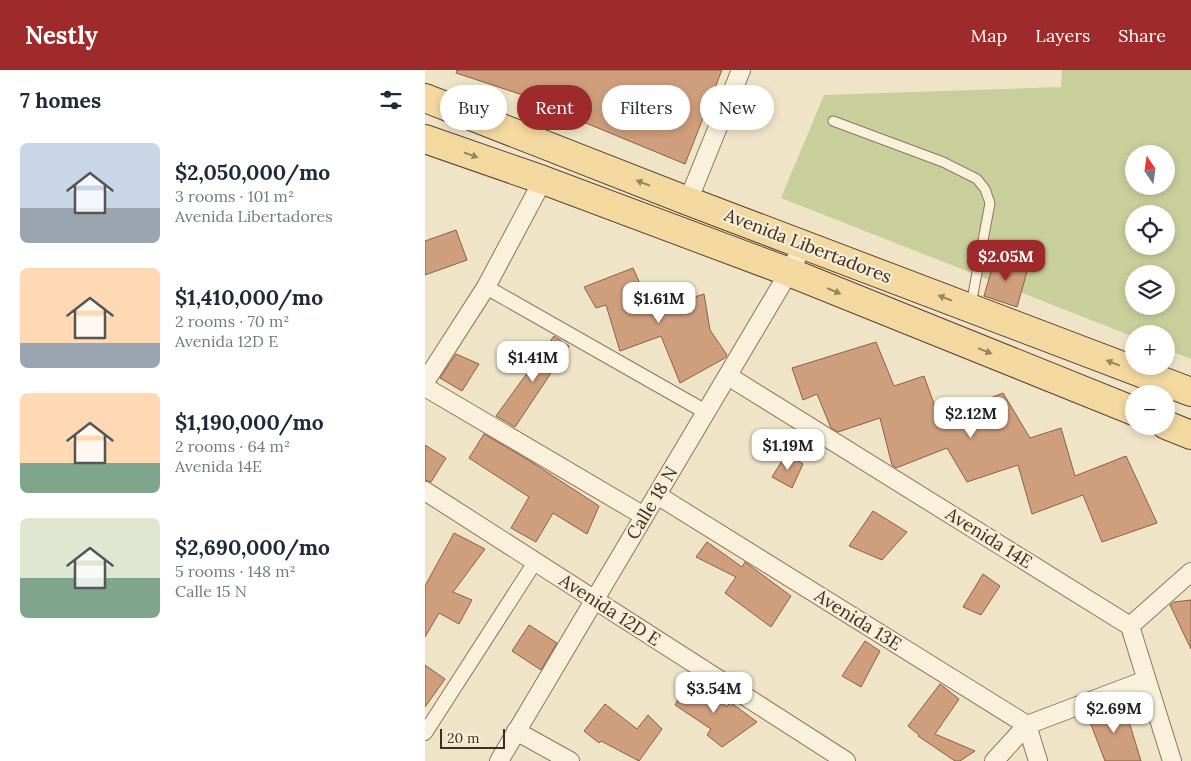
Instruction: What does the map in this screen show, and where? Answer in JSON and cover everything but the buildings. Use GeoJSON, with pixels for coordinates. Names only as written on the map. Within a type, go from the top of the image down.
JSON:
{"type":"FeatureCollection","features":[{"type":"Feature","properties":{"kind":"main road","name":"Avenida Libertadores"},"geometry":{"type":"LineString","coordinates":[[425,98],[688,201],[1191,392]]}},
{"type":"Feature","properties":{"kind":"main road","name":"Avenida Libertadores"},"geometry":{"type":"LineString","coordinates":[[425,138],[540,186],[1125,408]]}},
{"type":"Feature","properties":{"kind":"main road"},"geometry":{"type":"LineString","coordinates":[[1175,428],[1191,434]]}},
{"type":"Feature","properties":{"kind":"street"},"geometry":{"type":"LineString","coordinates":[[688,201],[741,70]]}},
{"type":"Feature","properties":{"kind":"street"},"geometry":{"type":"LineString","coordinates":[[425,382],[485,287],[540,186],[667,241]]}},
{"type":"Feature","properties":{"kind":"street","name":"Calle 18 N"},"geometry":{"type":"LineString","coordinates":[[499,761],[642,515],[657,495],[705,411],[728,376],[779,276],[803,244]]}},
{"type":"Feature","properties":{"kind":"street"},"geometry":{"type":"LineString","coordinates":[[425,387],[642,515],[779,283],[779,276]]}},
{"type":"Feature","properties":{"kind":"street"},"geometry":{"type":"LineString","coordinates":[[485,287],[705,411]]}},
{"type":"Feature","properties":{"kind":"street","name":"Avenida 14E"},"geometry":{"type":"LineString","coordinates":[[728,376],[1130,626]]}},
{"type":"Feature","properties":{"kind":"street","name":"Avenida 12D E"},"geometry":{"type":"LineString","coordinates":[[425,491],[846,761]]}},
{"type":"Feature","properties":{"kind":"street","name":"Avenida 13E"},"geometry":{"type":"LineString","coordinates":[[657,495],[1027,725]]}},
{"type":"Feature","properties":{"kind":"street"},"geometry":{"type":"LineString","coordinates":[[425,733],[535,562]]}},
{"type":"Feature","properties":{"kind":"street"},"geometry":{"type":"LineString","coordinates":[[1172,761],[1130,626],[1191,572]]}},
{"type":"Feature","properties":{"kind":"street"},"geometry":{"type":"LineString","coordinates":[[492,761],[593,599]]}},
{"type":"Feature","properties":{"kind":"street"},"geometry":{"type":"LineString","coordinates":[[994,761],[1027,725],[1146,680]]}},
{"type":"Feature","properties":{"kind":"street"},"geometry":{"type":"LineString","coordinates":[[1027,725],[1038,761]]}},
{"type":"Feature","properties":{"kind":"street"},"geometry":{"type":"LineString","coordinates":[[517,731],[570,761]]}},
{"type":"Feature","properties":{"kind":"lane"},"geometry":{"type":"LineString","coordinates":[[833,121],[943,162],[977,179],[985,189],[990,203],[970,308]]}},
{"type":"Feature","properties":{"kind":"green space"},"geometry":{"type":"Polygon","coordinates":[[[1062,70],[1191,70],[1191,359],[1175,353],[1175,325],[1125,325],[1125,333],[781,198],[824,95],[1061,87],[1062,70]]]}}]}
